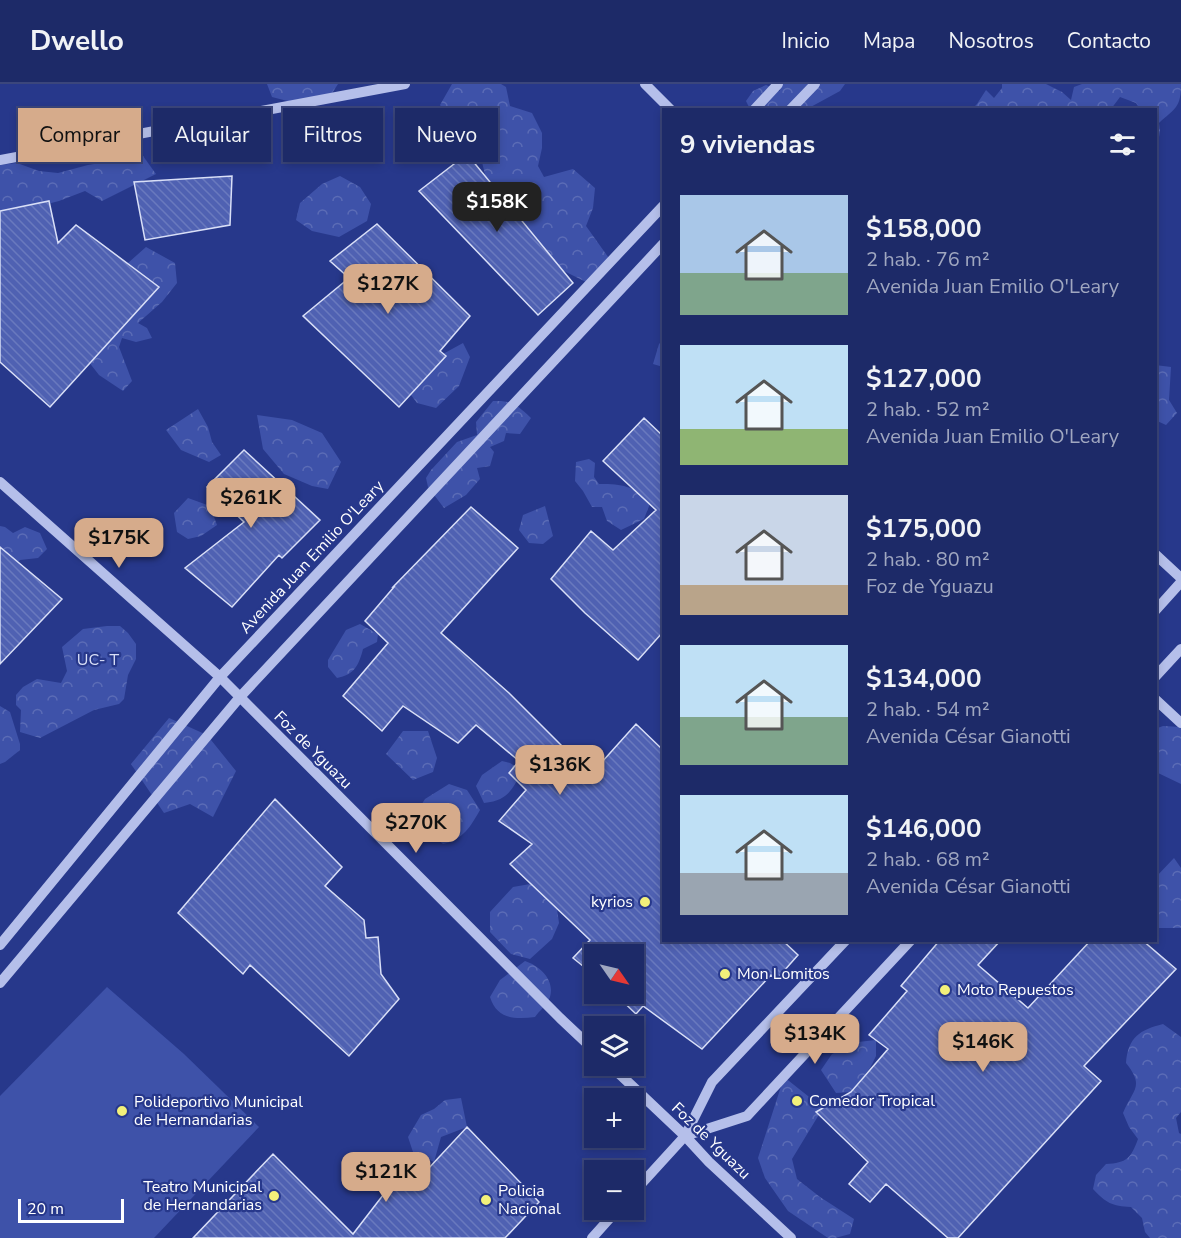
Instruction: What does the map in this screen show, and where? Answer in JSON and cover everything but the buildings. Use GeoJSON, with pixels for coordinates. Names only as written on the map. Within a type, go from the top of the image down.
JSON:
{"type":"FeatureCollection","features":[{"type":"Feature","properties":{"kind":"street"},"geometry":{"type":"LineString","coordinates":[[0,160],[405,84]]}},
{"type":"Feature","properties":{"kind":"street"},"geometry":{"type":"LineString","coordinates":[[645,84],[669,108]]}},
{"type":"Feature","properties":{"kind":"street"},"geometry":{"type":"LineString","coordinates":[[756,108],[778,84]]}},
{"type":"Feature","properties":{"kind":"street"},"geometry":{"type":"LineString","coordinates":[[792,108],[815,84]]}},
{"type":"Feature","properties":{"kind":"street","name":"Avenida Juan Emilio O'Leary"},"geometry":{"type":"LineString","coordinates":[[0,945],[220,677],[662,207]]}},
{"type":"Feature","properties":{"kind":"street"},"geometry":{"type":"LineString","coordinates":[[0,982],[240,697],[662,245]]}},
{"type":"Feature","properties":{"kind":"street","name":"Foz de Yguazu"},"geometry":{"type":"LineString","coordinates":[[0,482],[220,677],[584,1041]]}},
{"type":"Feature","properties":{"kind":"street"},"geometry":{"type":"LineString","coordinates":[[1157,556],[1181,580],[1157,609]]}},
{"type":"Feature","properties":{"kind":"street"},"geometry":{"type":"LineString","coordinates":[[1157,675],[1181,648]]}},
{"type":"Feature","properties":{"kind":"street"},"geometry":{"type":"LineString","coordinates":[[1157,701],[1181,723]]}},
{"type":"Feature","properties":{"kind":"street"},"geometry":{"type":"LineString","coordinates":[[644,1181],[685,1137],[712,1082],[844,942]]}},
{"type":"Feature","properties":{"kind":"street"},"geometry":{"type":"LineString","coordinates":[[685,1137],[747,1116],[909,942]]}},
{"type":"Feature","properties":{"kind":"street","name":"Foz de Yguazu"},"geometry":{"type":"LineString","coordinates":[[621,1076],[791,1238]]}},
{"type":"Feature","properties":{"kind":"street"},"geometry":{"type":"LineString","coordinates":[[592,1238],[608,1220]]}},
{"type":"Feature","properties":{"kind":"green space"},"geometry":{"type":"Polygon","coordinates":[[[267,84],[338,84],[325,104],[303,105],[272,97],[267,84]]]}},
{"type":"Feature","properties":{"kind":"green space"},"geometry":{"type":"Polygon","coordinates":[[[452,84],[501,84],[506,87],[510,106],[532,113],[542,133],[542,148],[538,166],[544,177],[573,169],[595,188],[593,208],[586,226],[611,261],[586,282],[537,260],[513,194],[488,187],[482,162],[498,162],[498,108],[442,108],[440,105],[452,84]]]}},
{"type":"Feature","properties":{"kind":"green space"},"geometry":{"type":"Polygon","coordinates":[[[779,84],[845,84],[840,91],[809,108],[750,108],[746,101],[753,91],[766,85],[780,91],[779,84]]]}},
{"type":"Feature","properties":{"kind":"green space"},"geometry":{"type":"Polygon","coordinates":[[[1002,84],[1046,84],[1062,92],[1071,100],[1074,87],[1082,84],[1181,84],[1181,92],[1178,103],[1159,123],[1157,144],[1157,108],[1139,108],[1136,103],[1120,97],[1112,108],[973,108],[986,90],[994,98],[1002,88],[1002,84]]]}},
{"type":"Feature","properties":{"kind":"green space"},"geometry":{"type":"Polygon","coordinates":[[[141,156],[156,174],[102,201],[85,191],[59,201],[0,216],[0,165],[17,163],[39,171],[58,173],[106,162],[141,162],[141,156]]]}},
{"type":"Feature","properties":{"kind":"green space"},"geometry":{"type":"Polygon","coordinates":[[[340,176],[360,187],[371,204],[367,221],[339,237],[312,231],[296,220],[300,203],[322,184],[340,176]]]}},
{"type":"Feature","properties":{"kind":"green space"},"geometry":{"type":"Polygon","coordinates":[[[146,247],[175,263],[177,283],[162,302],[138,323],[147,328],[152,338],[136,342],[122,338],[119,347],[132,381],[123,391],[99,375],[85,357],[136,285],[128,263],[146,247]]]}},
{"type":"Feature","properties":{"kind":"green space"},"geometry":{"type":"Polygon","coordinates":[[[662,341],[662,367],[653,364],[662,341]]]}},
{"type":"Feature","properties":{"kind":"green space"},"geometry":{"type":"Polygon","coordinates":[[[463,343],[470,357],[459,386],[436,408],[417,403],[405,387],[432,360],[463,343]]]}},
{"type":"Feature","properties":{"kind":"green space"},"geometry":{"type":"Polygon","coordinates":[[[1157,365],[1171,367],[1169,400],[1177,413],[1166,425],[1157,421],[1157,365]]]}},
{"type":"Feature","properties":{"kind":"green space"},"geometry":{"type":"Polygon","coordinates":[[[493,401],[514,404],[531,418],[520,434],[506,433],[504,441],[490,447],[494,452],[490,466],[477,468],[480,479],[466,495],[444,508],[428,487],[426,478],[457,442],[477,435],[476,422],[493,401]]]}},
{"type":"Feature","properties":{"kind":"green space"},"geometry":{"type":"Polygon","coordinates":[[[198,409],[208,427],[212,442],[221,455],[209,462],[181,450],[166,430],[198,409]]]}},
{"type":"Feature","properties":{"kind":"green space"},"geometry":{"type":"Polygon","coordinates":[[[257,415],[292,420],[322,433],[341,462],[328,489],[312,486],[284,474],[263,449],[257,415]]]}},
{"type":"Feature","properties":{"kind":"green space"},"geometry":{"type":"Polygon","coordinates":[[[589,459],[595,463],[594,477],[599,484],[627,487],[651,501],[644,519],[621,530],[607,521],[602,507],[592,507],[575,481],[576,462],[589,459]]]}},
{"type":"Feature","properties":{"kind":"green space"},"geometry":{"type":"Polygon","coordinates":[[[188,498],[210,506],[217,525],[201,536],[188,539],[177,532],[174,513],[188,498]]]}},
{"type":"Feature","properties":{"kind":"green space"},"geometry":{"type":"Polygon","coordinates":[[[545,506],[553,536],[543,544],[529,543],[519,530],[523,515],[545,506]]]}},
{"type":"Feature","properties":{"kind":"green space"},"geometry":{"type":"Polygon","coordinates":[[[0,526],[13,533],[25,527],[40,533],[47,549],[38,558],[20,560],[0,581],[0,526]]]}},
{"type":"Feature","properties":{"kind":"green space"},"geometry":{"type":"Polygon","coordinates":[[[360,624],[378,634],[377,642],[363,649],[360,660],[352,672],[337,678],[328,667],[328,660],[346,630],[360,624]]]}},
{"type":"Feature","properties":{"kind":"green space","name":"UC- T"},"geometry":{"type":"Polygon","coordinates":[[[120,626],[136,644],[136,659],[128,675],[124,699],[119,704],[94,710],[40,738],[20,732],[21,710],[16,705],[16,695],[23,687],[37,679],[61,683],[67,671],[62,647],[83,629],[120,626]]]}},
{"type":"Feature","properties":{"kind":"green space"},"geometry":{"type":"Polygon","coordinates":[[[0,706],[10,712],[20,750],[0,764],[0,706]]]}},
{"type":"Feature","properties":{"kind":"green space"},"geometry":{"type":"Polygon","coordinates":[[[169,718],[207,735],[236,771],[213,817],[190,804],[164,813],[131,764],[169,718]]]}},
{"type":"Feature","properties":{"kind":"green space"},"geometry":{"type":"Polygon","coordinates":[[[1163,726],[1181,727],[1181,784],[1157,772],[1157,728],[1163,726]]]}},
{"type":"Feature","properties":{"kind":"green space"},"geometry":{"type":"Polygon","coordinates":[[[403,731],[428,731],[437,758],[433,772],[413,780],[386,754],[403,731]]]}},
{"type":"Feature","properties":{"kind":"green space"},"geometry":{"type":"Polygon","coordinates":[[[502,761],[523,771],[504,797],[484,803],[476,786],[482,775],[502,761]]]}},
{"type":"Feature","properties":{"kind":"green space"},"geometry":{"type":"Polygon","coordinates":[[[449,784],[467,790],[480,810],[461,836],[443,844],[413,818],[425,799],[449,784]]]}},
{"type":"Feature","properties":{"kind":"green space"},"geometry":{"type":"Polygon","coordinates":[[[1174,858],[1181,868],[1181,928],[1157,928],[1157,876],[1174,858]]]}},
{"type":"Feature","properties":{"kind":"green space"},"geometry":{"type":"Polygon","coordinates":[[[536,883],[556,902],[559,923],[552,939],[530,959],[511,954],[490,932],[490,912],[513,887],[536,883]]]}},
{"type":"Feature","properties":{"kind":"green space"},"geometry":{"type":"Polygon","coordinates":[[[525,961],[536,966],[545,974],[550,985],[550,997],[535,1017],[514,1018],[497,1010],[490,997],[500,980],[525,961]]]}},
{"type":"Feature","properties":{"kind":"green space","name":"Polideportivo Municipal de Hernandarias"},"geometry":{"type":"Polygon","coordinates":[[[107,987],[184,1054],[259,1127],[154,1238],[0,1238],[0,1096],[107,987]]]}},
{"type":"Feature","properties":{"kind":"green space"},"geometry":{"type":"Polygon","coordinates":[[[1163,1024],[1181,1037],[1181,1112],[1176,1118],[1181,1134],[1181,1238],[1150,1238],[1145,1232],[1142,1218],[1131,1207],[1110,1203],[1093,1189],[1096,1175],[1106,1164],[1124,1161],[1130,1155],[1138,1139],[1123,1113],[1136,1083],[1126,1063],[1129,1047],[1142,1032],[1163,1024]]]}},
{"type":"Feature","properties":{"kind":"green space"},"geometry":{"type":"Polygon","coordinates":[[[876,1040],[876,1056],[870,1068],[851,1092],[836,1093],[821,1070],[832,1054],[858,1042],[876,1040]]]}},
{"type":"Feature","properties":{"kind":"green space"},"geometry":{"type":"Polygon","coordinates":[[[784,1077],[823,1108],[792,1159],[797,1179],[854,1219],[850,1234],[828,1238],[788,1211],[765,1178],[758,1158],[784,1077]]]}},
{"type":"Feature","properties":{"kind":"green space"},"geometry":{"type":"Polygon","coordinates":[[[461,1098],[467,1127],[441,1137],[434,1162],[413,1152],[408,1137],[421,1115],[434,1109],[445,1100],[461,1098]]]}},
{"type":"Feature","properties":{"kind":"place","name":"kyrios"},"geometry":{"type":"Point","coordinates":[645,902]}},
{"type":"Feature","properties":{"kind":"place","name":"Mon Lomitos"},"geometry":{"type":"Point","coordinates":[725,974]}},
{"type":"Feature","properties":{"kind":"place","name":"Moto Repuestos"},"geometry":{"type":"Point","coordinates":[945,990]}},
{"type":"Feature","properties":{"kind":"place","name":"Comedor Tropical"},"geometry":{"type":"Point","coordinates":[797,1101]}},
{"type":"Feature","properties":{"kind":"place","name":"Polideportivo Municipal de Hernandarias"},"geometry":{"type":"Point","coordinates":[122,1111]}},
{"type":"Feature","properties":{"kind":"place","name":"Teatro Municipal de Hernandarias"},"geometry":{"type":"Point","coordinates":[274,1196]}},
{"type":"Feature","properties":{"kind":"place","name":"Policia Nacional"},"geometry":{"type":"Point","coordinates":[486,1200]}}]}
